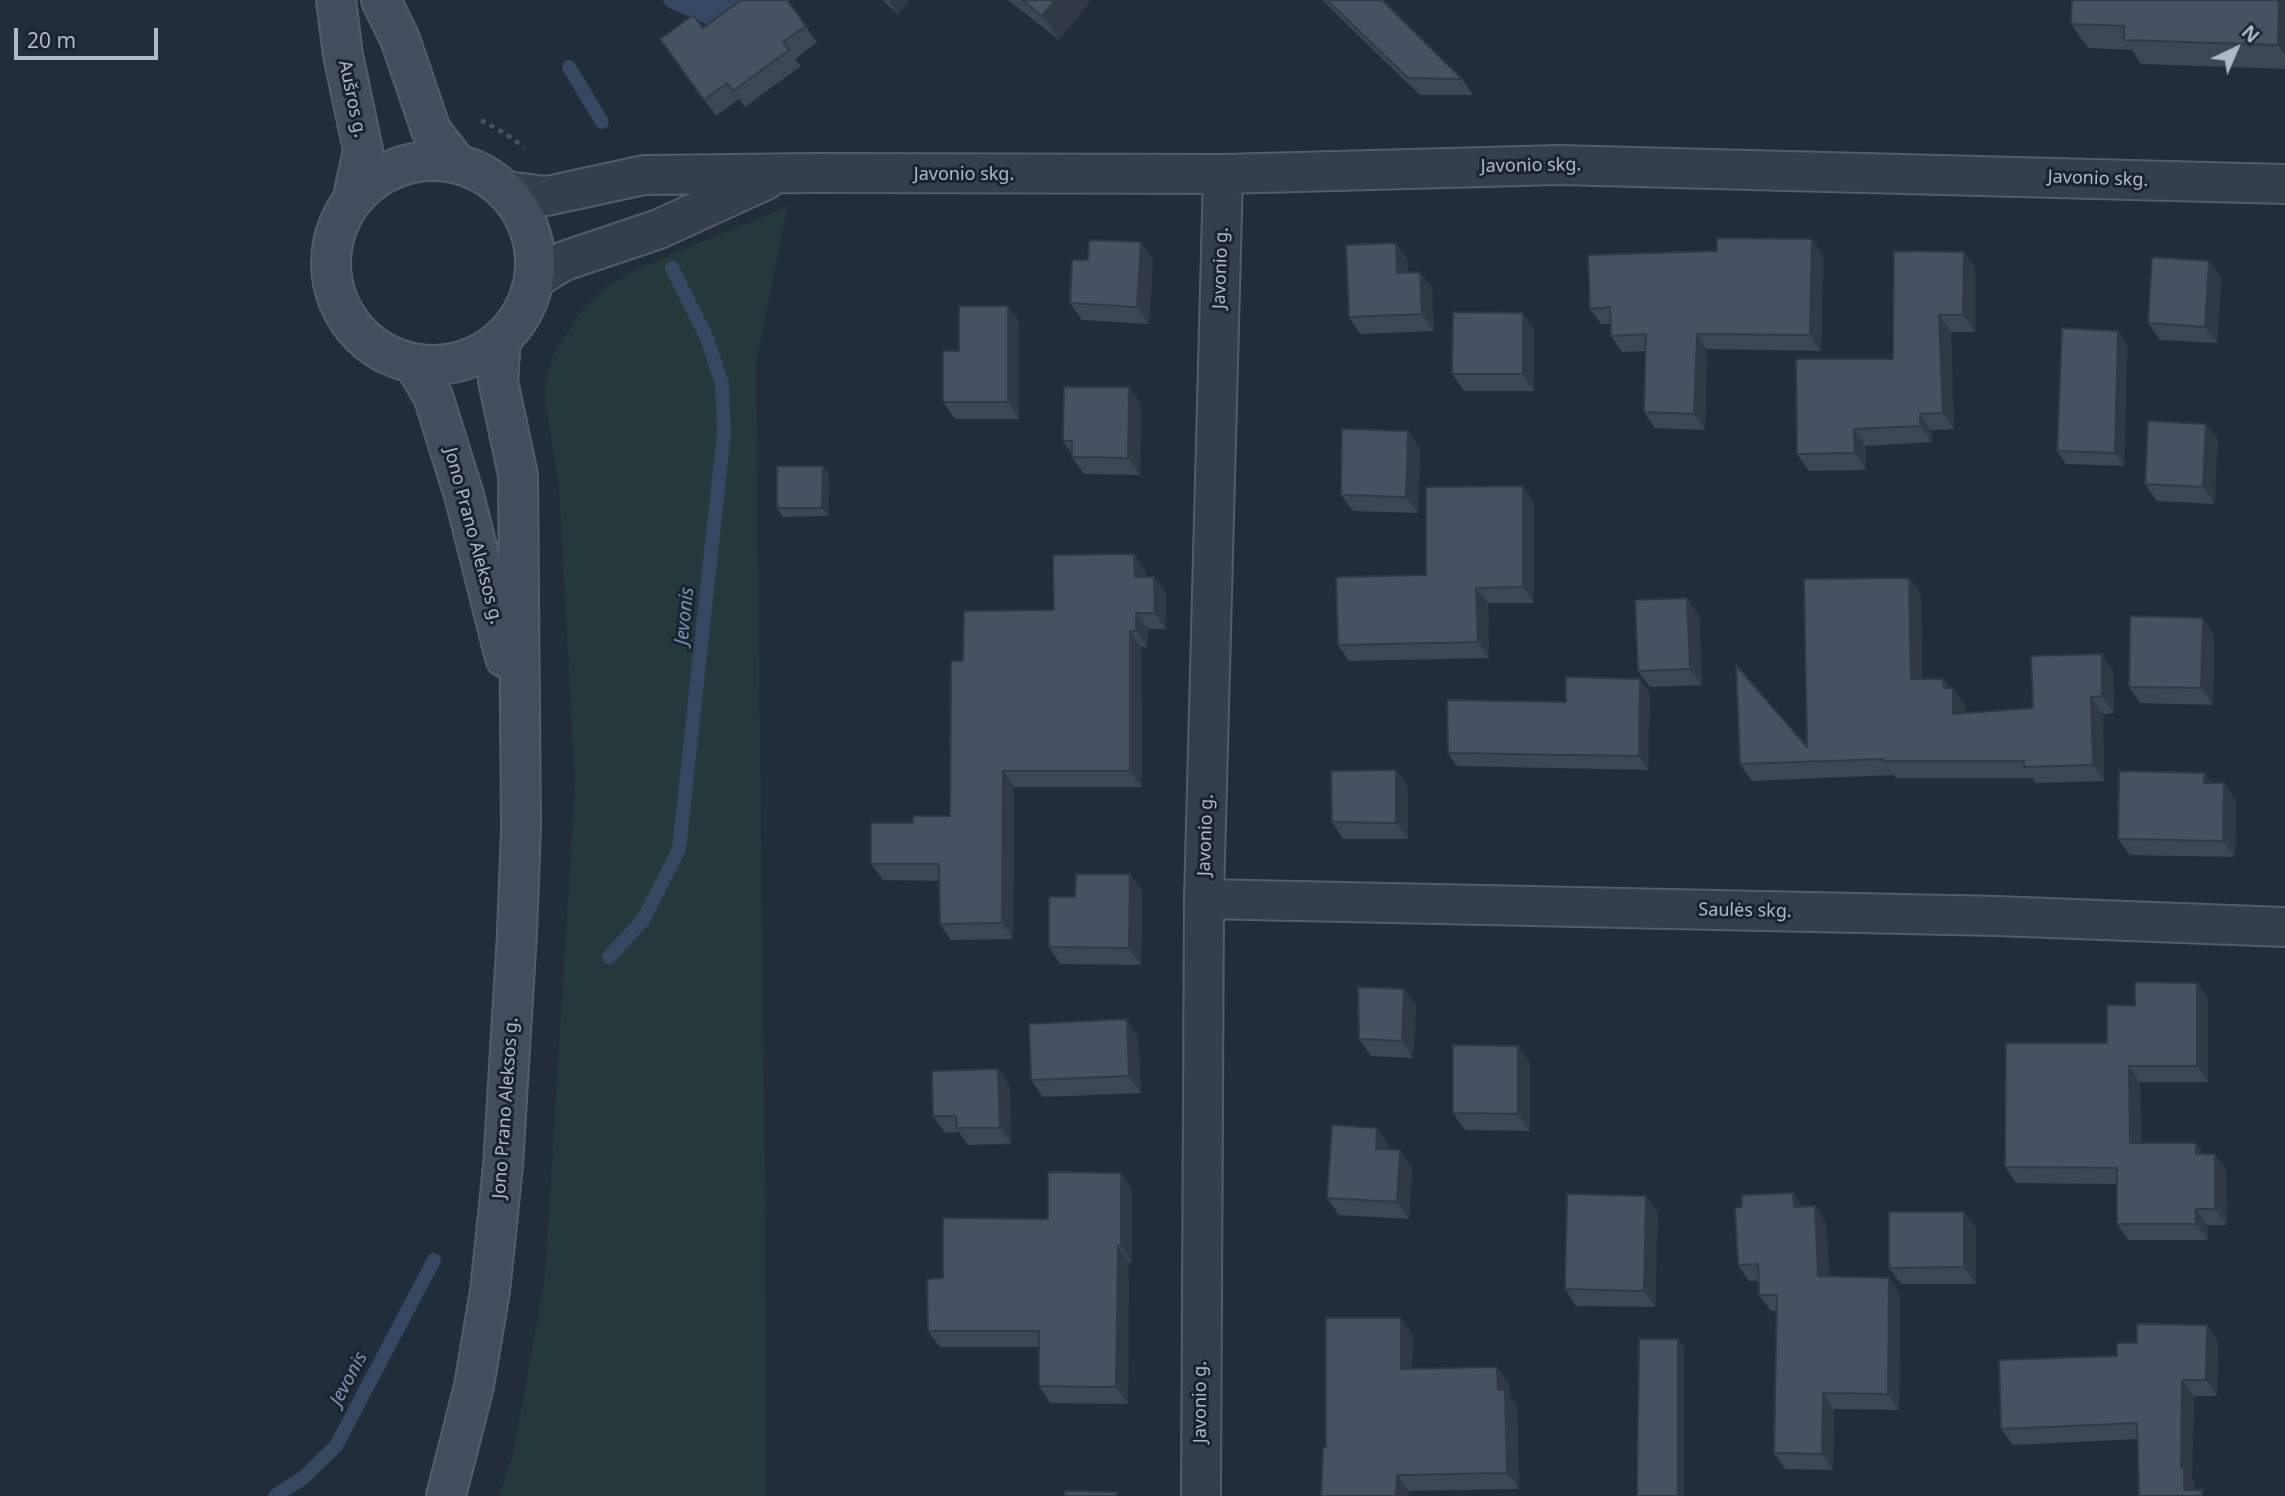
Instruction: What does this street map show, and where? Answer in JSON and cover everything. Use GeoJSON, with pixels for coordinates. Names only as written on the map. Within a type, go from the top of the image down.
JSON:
{"type":"FeatureCollection","features":[{"type":"Feature","properties":{"kind":"street","name":"Aušros g."},"geometry":{"type":"LineString","coordinates":[[336,0],[343,55],[363,150],[354,197]]}},
{"type":"Feature","properties":{"kind":"street"},"geometry":{"type":"LineString","coordinates":[[381,0],[400,39],[431,130],[457,164]]}},
{"type":"Feature","properties":{"kind":"street"},"geometry":{"type":"LineString","coordinates":[[429,161],[457,164],[483,174],[505,191],[520,210],[530,232],[535,256],[534,279],[528,301],[517,322],[501,339],[482,353],[460,362],[414,364],[390,357],[369,344],[351,326],[339,305],[332,281],[330,252],[338,223],[354,197],[374,178],[400,166],[429,161]]}},
{"type":"Feature","properties":{"kind":"street","name":"Javonio skg."},"geometry":{"type":"LineString","coordinates":[[505,191],[547,196],[644,176],[1223,174],[1559,164],[2285,184]]}},
{"type":"Feature","properties":{"kind":"street","name":"Javonio g."},"geometry":{"type":"LineString","coordinates":[[1201,1496],[1204,899],[1223,174]]}},
{"type":"Feature","properties":{"kind":"street","name":"Javonio skg."},"geometry":{"type":"LineString","coordinates":[[534,279],[564,261],[659,229],[778,175]]}},
{"type":"Feature","properties":{"kind":"street","name":"Jono Prano Aleksos g."},"geometry":{"type":"LineString","coordinates":[[446,1496],[474,1385],[490,1291],[503,1166],[521,828],[518,475],[498,381],[501,339]]}},
{"type":"Feature","properties":{"kind":"street","name":"Jono Prano Aleksos g."},"geometry":{"type":"LineString","coordinates":[[414,364],[433,396],[464,495],[519,714]]}},
{"type":"Feature","properties":{"kind":"street","name":"Saulės skg."},"geometry":{"type":"LineString","coordinates":[[1204,899],[1997,916],[2285,927]]}},
{"type":"Feature","properties":{"kind":"green space"},"geometry":{"type":"Polygon","coordinates":[[[788,206],[756,364],[766,1496],[499,1496],[514,1451],[545,1276],[575,785],[559,488],[544,393],[552,356],[580,313],[604,288],[639,268],[788,206]]]}},
{"type":"Feature","properties":{"kind":"water"},"geometry":{"type":"Polygon","coordinates":[[[662,0],[754,0],[711,26],[667,7],[662,0]]]}},
{"type":"Feature","properties":{"kind":"building"},"geometry":{"type":"Polygon","coordinates":[[[741,0],[787,0],[806,26],[783,42],[789,50],[733,91],[727,83],[704,100],[660,39],[693,15],[703,28],[741,0]]]}},
{"type":"Feature","properties":{"kind":"building"},"geometry":{"type":"Polygon","coordinates":[[[1022,0],[1055,0],[1042,16],[1022,0]]]}},
{"type":"Feature","properties":{"kind":"building"},"geometry":{"type":"Polygon","coordinates":[[[1327,0],[1382,0],[1462,79],[1408,78],[1327,0]]]}},
{"type":"Feature","properties":{"kind":"building"},"geometry":{"type":"Polygon","coordinates":[[[2072,0],[2279,0],[2278,45],[2124,40],[2124,26],[2071,24],[2072,0]]]}},
{"type":"Feature","properties":{"kind":"building"},"geometry":{"type":"Polygon","coordinates":[[[1717,238],[1812,239],[1810,335],[1697,334],[1694,414],[1644,412],[1646,334],[1611,336],[1610,307],[1590,309],[1588,255],[1717,251],[1717,238]]]}},
{"type":"Feature","properties":{"kind":"building"},"geometry":{"type":"Polygon","coordinates":[[[1089,240],[1141,242],[1137,307],[1070,303],[1072,260],[1088,260],[1089,240]]]}},
{"type":"Feature","properties":{"kind":"building"},"geometry":{"type":"Polygon","coordinates":[[[1396,243],[1397,273],[1420,272],[1422,314],[1349,317],[1346,245],[1396,243]]]}},
{"type":"Feature","properties":{"kind":"building"},"geometry":{"type":"Polygon","coordinates":[[[1894,251],[1964,252],[1963,315],[1939,315],[1943,413],[1920,414],[1920,426],[1854,429],[1855,453],[1797,454],[1796,359],[1893,359],[1894,251]]]}},
{"type":"Feature","properties":{"kind":"building"},"geometry":{"type":"Polygon","coordinates":[[[2152,257],[2209,261],[2205,327],[2148,323],[2152,257]]]}},
{"type":"Feature","properties":{"kind":"building"},"geometry":{"type":"Polygon","coordinates":[[[959,306],[1008,306],[1008,402],[943,402],[943,351],[959,351],[959,306]]]}},
{"type":"Feature","properties":{"kind":"building"},"geometry":{"type":"Polygon","coordinates":[[[1453,312],[1523,313],[1523,374],[1452,374],[1453,312]]]}},
{"type":"Feature","properties":{"kind":"building"},"geometry":{"type":"Polygon","coordinates":[[[2062,328],[2118,331],[2115,453],[2057,451],[2062,328]]]}},
{"type":"Feature","properties":{"kind":"building"},"geometry":{"type":"Polygon","coordinates":[[[1064,387],[1129,387],[1128,458],[1072,457],[1072,441],[1063,441],[1064,387]]]}},
{"type":"Feature","properties":{"kind":"building"},"geometry":{"type":"Polygon","coordinates":[[[2148,421],[2206,424],[2203,487],[2145,484],[2148,421]]]}},
{"type":"Feature","properties":{"kind":"building"},"geometry":{"type":"Polygon","coordinates":[[[1342,429],[1408,431],[1406,497],[1341,495],[1342,429]]]}},
{"type":"Feature","properties":{"kind":"building"},"geometry":{"type":"Polygon","coordinates":[[[777,466],[823,466],[822,508],[777,508],[777,466]]]}},
{"type":"Feature","properties":{"kind":"building"},"geometry":{"type":"Polygon","coordinates":[[[1523,486],[1523,587],[1476,588],[1478,642],[1338,645],[1336,577],[1426,575],[1426,487],[1523,486]]]}},
{"type":"Feature","properties":{"kind":"building"},"geometry":{"type":"Polygon","coordinates":[[[1134,554],[1135,577],[1154,577],[1155,613],[1136,613],[1136,631],[1130,631],[1130,771],[1003,771],[1002,923],[940,924],[939,864],[871,864],[871,823],[913,823],[913,816],[950,816],[951,661],[963,661],[964,611],[1054,610],[1053,555],[1134,554]]]}},
{"type":"Feature","properties":{"kind":"building"},"geometry":{"type":"Polygon","coordinates":[[[1909,578],[1911,679],[1943,679],[1944,688],[1953,688],[1953,714],[2033,708],[2031,656],[2102,654],[2102,696],[2091,697],[2093,765],[2024,767],[2024,761],[1884,759],[1740,764],[1736,665],[1807,747],[1804,579],[1909,578]]]}},
{"type":"Feature","properties":{"kind":"building"},"geometry":{"type":"Polygon","coordinates":[[[1687,598],[1690,669],[1638,671],[1635,600],[1687,598]]]}},
{"type":"Feature","properties":{"kind":"building"},"geometry":{"type":"Polygon","coordinates":[[[2130,616],[2203,618],[2201,688],[2129,687],[2130,616]]]}},
{"type":"Feature","properties":{"kind":"building"},"geometry":{"type":"Polygon","coordinates":[[[1566,677],[1640,679],[1639,756],[1448,753],[1447,700],[1566,702],[1566,677]]]}},
{"type":"Feature","properties":{"kind":"building"},"geometry":{"type":"Polygon","coordinates":[[[1396,770],[1396,823],[1332,822],[1331,771],[1396,770]]]}},
{"type":"Feature","properties":{"kind":"building"},"geometry":{"type":"Polygon","coordinates":[[[2119,771],[2205,773],[2204,783],[2224,783],[2223,841],[2118,839],[2119,771]]]}},
{"type":"Feature","properties":{"kind":"building"},"geometry":{"type":"Polygon","coordinates":[[[1076,874],[1130,874],[1129,948],[1049,947],[1049,897],[1075,897],[1076,874]]]}},
{"type":"Feature","properties":{"kind":"building"},"geometry":{"type":"Polygon","coordinates":[[[2135,982],[2197,983],[2197,1066],[2129,1066],[2130,1143],[2196,1143],[2196,1154],[2215,1154],[2215,1209],[2196,1209],[2196,1224],[2117,1224],[2117,1168],[2005,1167],[2006,1043],[2107,1043],[2107,1005],[2135,1006],[2135,982]]]}},
{"type":"Feature","properties":{"kind":"building"},"geometry":{"type":"Polygon","coordinates":[[[1358,987],[1404,989],[1402,1041],[1359,1039],[1358,987]]]}},
{"type":"Feature","properties":{"kind":"building"},"geometry":{"type":"Polygon","coordinates":[[[1127,1019],[1129,1076],[1031,1080],[1029,1024],[1127,1019]]]}},
{"type":"Feature","properties":{"kind":"building"},"geometry":{"type":"Polygon","coordinates":[[[1453,1045],[1518,1046],[1518,1114],[1453,1113],[1453,1045]]]}},
{"type":"Feature","properties":{"kind":"building"},"geometry":{"type":"Polygon","coordinates":[[[998,1069],[1000,1128],[957,1128],[956,1116],[933,1116],[932,1071],[998,1069]]]}},
{"type":"Feature","properties":{"kind":"building"},"geometry":{"type":"Polygon","coordinates":[[[1332,1125],[1377,1128],[1376,1149],[1400,1150],[1397,1202],[1327,1198],[1332,1125]]]}},
{"type":"Feature","properties":{"kind":"building"},"geometry":{"type":"Polygon","coordinates":[[[1048,1172],[1121,1173],[1116,1387],[1039,1386],[1039,1331],[928,1331],[927,1279],[943,1278],[943,1218],[1048,1219],[1048,1172]]]}},
{"type":"Feature","properties":{"kind":"building"},"geometry":{"type":"Polygon","coordinates":[[[1793,1193],[1794,1207],[1815,1206],[1818,1276],[1889,1278],[1888,1394],[1823,1393],[1822,1454],[1774,1453],[1777,1295],[1759,1295],[1758,1264],[1738,1265],[1735,1208],[1742,1207],[1742,1195],[1793,1193]]]}},
{"type":"Feature","properties":{"kind":"building"},"geometry":{"type":"Polygon","coordinates":[[[1567,1194],[1646,1196],[1644,1291],[1565,1289],[1567,1194]]]}},
{"type":"Feature","properties":{"kind":"building"},"geometry":{"type":"Polygon","coordinates":[[[1889,1212],[1964,1212],[1964,1267],[1889,1268],[1889,1212]]]}},
{"type":"Feature","properties":{"kind":"building"},"geometry":{"type":"Polygon","coordinates":[[[1326,1318],[1401,1318],[1401,1369],[1497,1367],[1498,1390],[1505,1390],[1507,1473],[1397,1475],[1396,1496],[1321,1496],[1323,1447],[1326,1447],[1326,1318]]]}},
{"type":"Feature","properties":{"kind":"building"},"geometry":{"type":"Polygon","coordinates":[[[2137,1324],[2207,1325],[2206,1380],[2182,1380],[2181,1468],[2184,1468],[2184,1490],[2202,1490],[2202,1496],[2139,1496],[2137,1423],[2001,1429],[1999,1360],[2117,1356],[2117,1343],[2137,1343],[2137,1324]]]}},
{"type":"Feature","properties":{"kind":"building"},"geometry":{"type":"Polygon","coordinates":[[[1639,1339],[1678,1339],[1678,1496],[1637,1496],[1639,1339]]]}},
{"type":"Feature","properties":{"kind":"building"},"geometry":{"type":"Polygon","coordinates":[[[1065,1491],[1117,1492],[1117,1496],[1065,1496],[1065,1491]]]}},
{"type":"Feature","properties":{"kind":"waterway","name":"Jevonis"},"geometry":{"type":"LineString","coordinates":[[569,67],[602,122]]}},
{"type":"Feature","properties":{"kind":"waterway","name":"Jevonis"},"geometry":{"type":"LineString","coordinates":[[609,957],[643,920],[679,849],[724,432],[722,384],[707,338],[672,268]]}},
{"type":"Feature","properties":{"kind":"waterway","name":"Jevonis"},"geometry":{"type":"LineString","coordinates":[[275,1496],[303,1478],[336,1446],[434,1260]]}}]}
